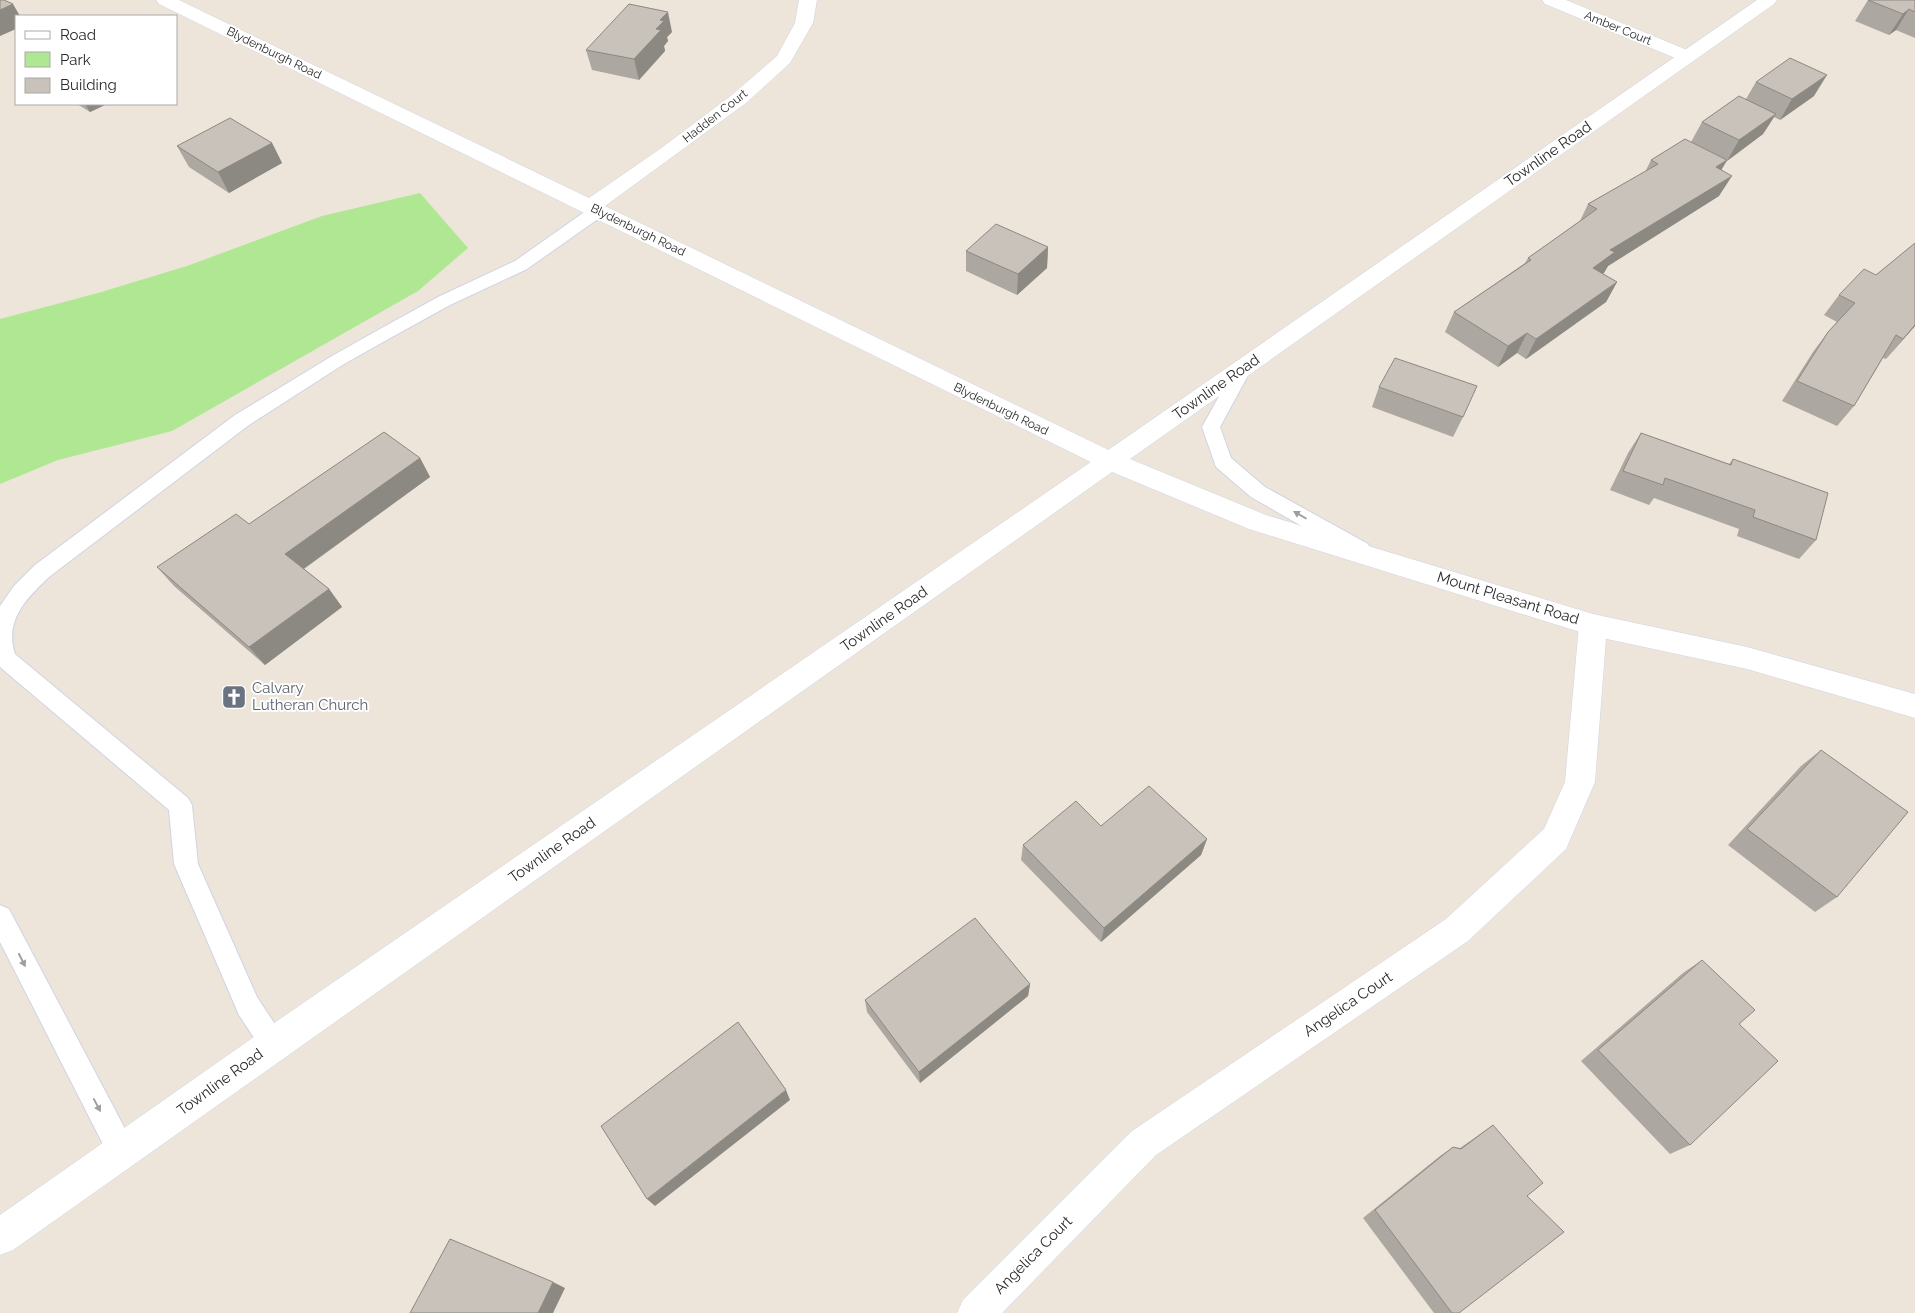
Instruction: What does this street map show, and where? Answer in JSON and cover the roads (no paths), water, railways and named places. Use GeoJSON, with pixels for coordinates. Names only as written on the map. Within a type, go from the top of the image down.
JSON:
{"type":"FeatureCollection","features":[{"type":"Feature","properties":{"kind":"street","name":"Blydenburgh Road"},"geometry":{"type":"LineString","coordinates":[[165,0],[595,208],[1110,461]]}},
{"type":"Feature","properties":{"kind":"street","name":"Hadden Court"},"geometry":{"type":"LineString","coordinates":[[595,208],[739,99],[784,59],[804,23],[808,0]]}},
{"type":"Feature","properties":{"kind":"street","name":"Amber Court"},"geometry":{"type":"LineString","coordinates":[[1551,0],[1686,56]]}},
{"type":"Feature","properties":{"kind":"street","name":"Townline Road"},"geometry":{"type":"LineString","coordinates":[[0,1237],[273,1044],[1768,0]]}},
{"type":"Feature","properties":{"kind":"street","name":"Mount Pleasant Road"},"geometry":{"type":"LineString","coordinates":[[1110,461],[1258,522],[1593,625],[1747,658],[1915,706]]}},
{"type":"Feature","properties":{"kind":"street","name":"Angelica Court"},"geometry":{"type":"LineString","coordinates":[[976,1313],[1144,1143],[1457,930],[1555,839],[1580,782],[1593,625]]}},
{"type":"Feature","properties":{"kind":"lane"},"geometry":{"type":"LineString","coordinates":[[273,1044],[248,1006],[186,864],[180,805],[6,659],[0,637],[5,614],[17,595],[42,571],[242,420],[338,360],[386,333],[444,301],[521,265],[595,208]]}},
{"type":"Feature","properties":{"kind":"lane"},"geometry":{"type":"LineString","coordinates":[[1243,368],[1210,427],[1223,462],[1258,492],[1372,557]]}},
{"type":"Feature","properties":{"kind":"lane"},"geometry":{"type":"LineString","coordinates":[[0,917],[122,1152]]}},
{"type":"Feature","properties":{"kind":"place","name":"Calvary Lutheran Church"},"geometry":{"type":"Point","coordinates":[234,697]}}]}
